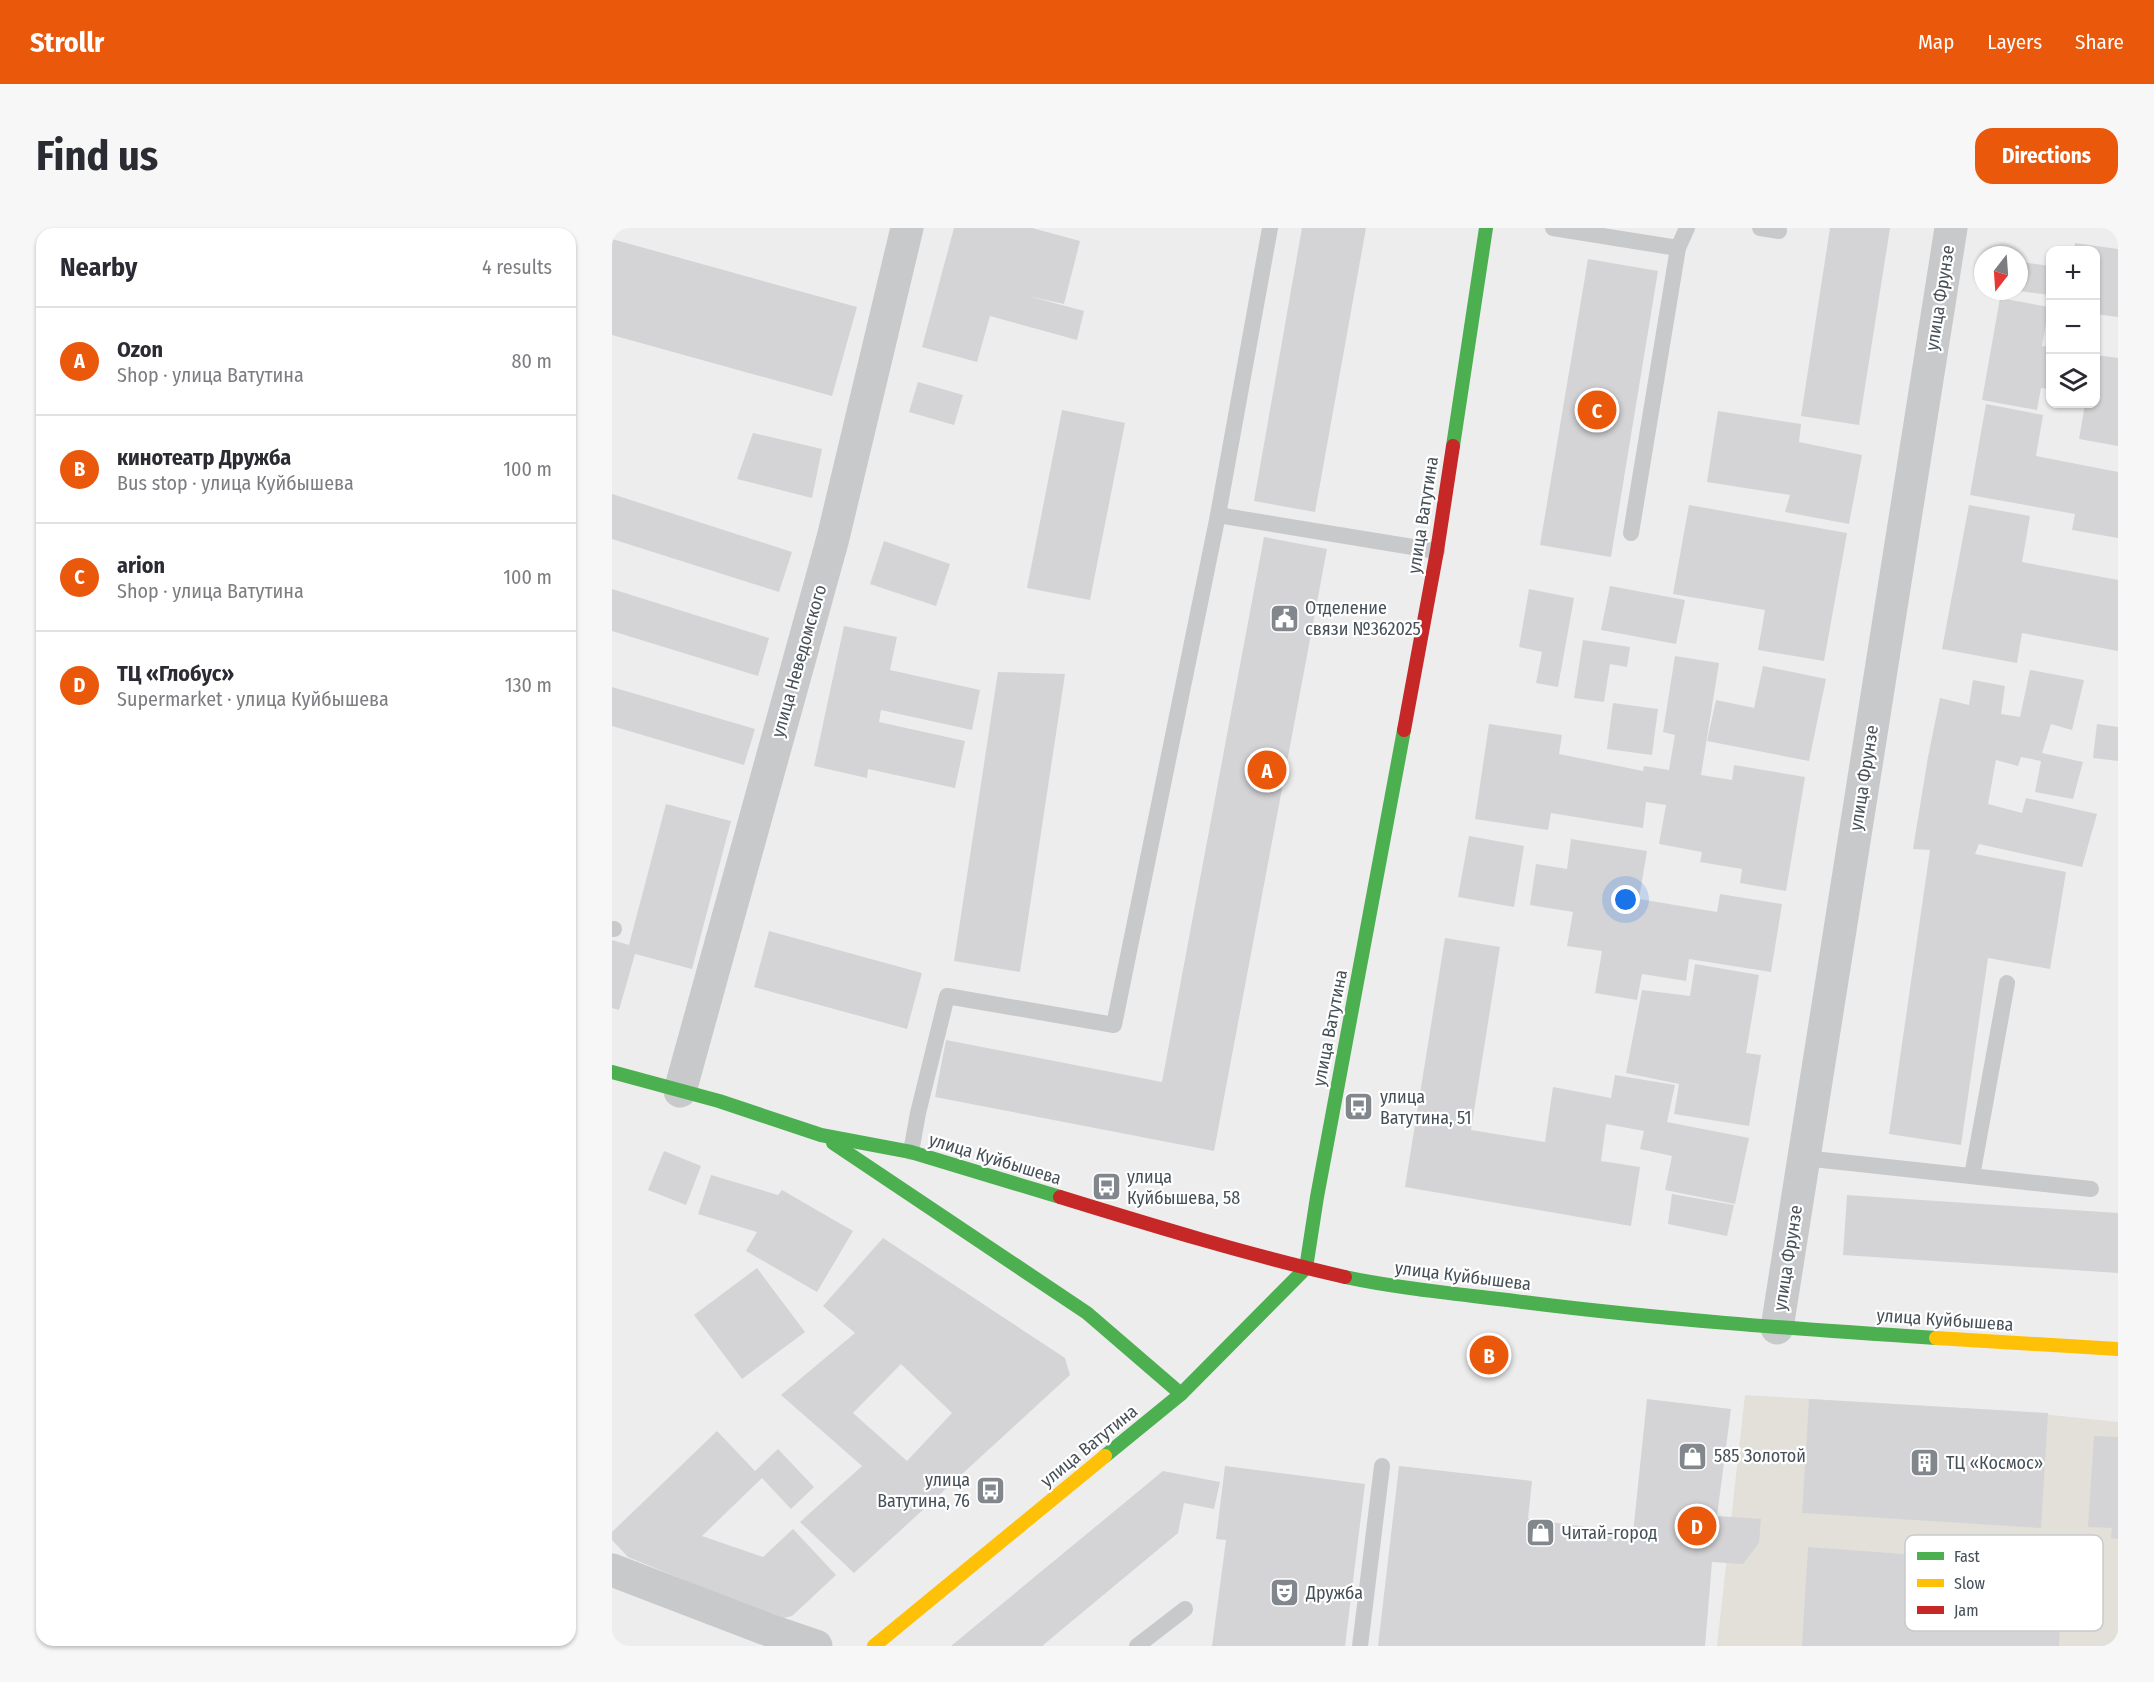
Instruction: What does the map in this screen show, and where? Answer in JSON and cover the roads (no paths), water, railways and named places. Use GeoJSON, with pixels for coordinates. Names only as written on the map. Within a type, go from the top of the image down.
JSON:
{"type":"FeatureCollection","features":[{"type":"Feature","properties":{"kind":"main road","name":"улица Ватутина"},"geometry":{"type":"LineString","coordinates":[[874,1646],[1181,1394],[1306,1268],[1317,1197],[1437,551],[1486,228]]}},
{"type":"Feature","properties":{"kind":"main road","name":"улица Куйбышева"},"geometry":{"type":"LineString","coordinates":[[612,1072],[719,1101],[821,1135],[911,1152],[1144,1223],[1306,1268],[1377,1284],[1569,1308],[1777,1328],[2118,1349]]}},
{"type":"Feature","properties":{"kind":"main road","name":"улица Куйбышева"},"geometry":{"type":"LineString","coordinates":[[821,1135],[1087,1312],[1181,1394]]}},
{"type":"Feature","properties":{"kind":"street","name":"улица Неведомского"},"geometry":{"type":"LineString","coordinates":[[681,1091],[834,538],[907,228]]}},
{"type":"Feature","properties":{"kind":"street","name":"улица Фрунзе"},"geometry":{"type":"LineString","coordinates":[[1777,1328],[1951,228]]}},
{"type":"Feature","properties":{"kind":"street"},"geometry":{"type":"LineString","coordinates":[[612,1570],[816,1646]]}},
{"type":"Feature","properties":{"kind":"lane"},"geometry":{"type":"LineString","coordinates":[[911,1152],[946,996],[1114,1025],[1218,515],[1270,228]]}},
{"type":"Feature","properties":{"kind":"lane"},"geometry":{"type":"LineString","coordinates":[[1553,228],[1678,248]]}},
{"type":"Feature","properties":{"kind":"lane"},"geometry":{"type":"LineString","coordinates":[[1631,533],[1678,248],[1687,228]]}},
{"type":"Feature","properties":{"kind":"lane"},"geometry":{"type":"LineString","coordinates":[[1760,228],[1779,231]]}},
{"type":"Feature","properties":{"kind":"lane"},"geometry":{"type":"LineString","coordinates":[[1218,515],[1437,551]]}},
{"type":"Feature","properties":{"kind":"lane"},"geometry":{"type":"LineString","coordinates":[[1972,1176],[2007,983]]}},
{"type":"Feature","properties":{"kind":"lane"},"geometry":{"type":"LineString","coordinates":[[1804,1158],[2091,1189]]}},
{"type":"Feature","properties":{"kind":"lane"},"geometry":{"type":"LineString","coordinates":[[1360,1646],[1382,1466]]}},
{"type":"Feature","properties":{"kind":"lane"},"geometry":{"type":"LineString","coordinates":[[1137,1646],[1185,1609]]}},
{"type":"Feature","properties":{"kind":"place","name":"arion"},"geometry":{"type":"Point","coordinates":[1597,410]}},
{"type":"Feature","properties":{"kind":"place","name":"Отделение связи №362025"},"geometry":{"type":"Point","coordinates":[1284,618]}},
{"type":"Feature","properties":{"kind":"place","name":"Ozon"},"geometry":{"type":"Point","coordinates":[1267,770]}},
{"type":"Feature","properties":{"kind":"place","name":"улица Ватутина, 51"},"geometry":{"type":"Point","coordinates":[1359,1107]}},
{"type":"Feature","properties":{"kind":"place","name":"улица Куйбышева, 58"},"geometry":{"type":"Point","coordinates":[1106,1187]}},
{"type":"Feature","properties":{"kind":"place","name":"кинотеатр Дружба"},"geometry":{"type":"Point","coordinates":[1489,1355]}},
{"type":"Feature","properties":{"kind":"place","name":"585 Золотой"},"geometry":{"type":"Point","coordinates":[1693,1456]}},
{"type":"Feature","properties":{"kind":"place","name":"ТЦ «Космос»"},"geometry":{"type":"Point","coordinates":[1925,1463]}},
{"type":"Feature","properties":{"kind":"place","name":"улица Ватутина, 76"},"geometry":{"type":"Point","coordinates":[991,1490]}},
{"type":"Feature","properties":{"kind":"place","name":"ТЦ «Глобус»"},"geometry":{"type":"Point","coordinates":[1697,1526]}},
{"type":"Feature","properties":{"kind":"place","name":"Читай-город"},"geometry":{"type":"Point","coordinates":[1541,1533]}},
{"type":"Feature","properties":{"kind":"place","name":"Дружба"},"geometry":{"type":"Point","coordinates":[1285,1593]}}]}
